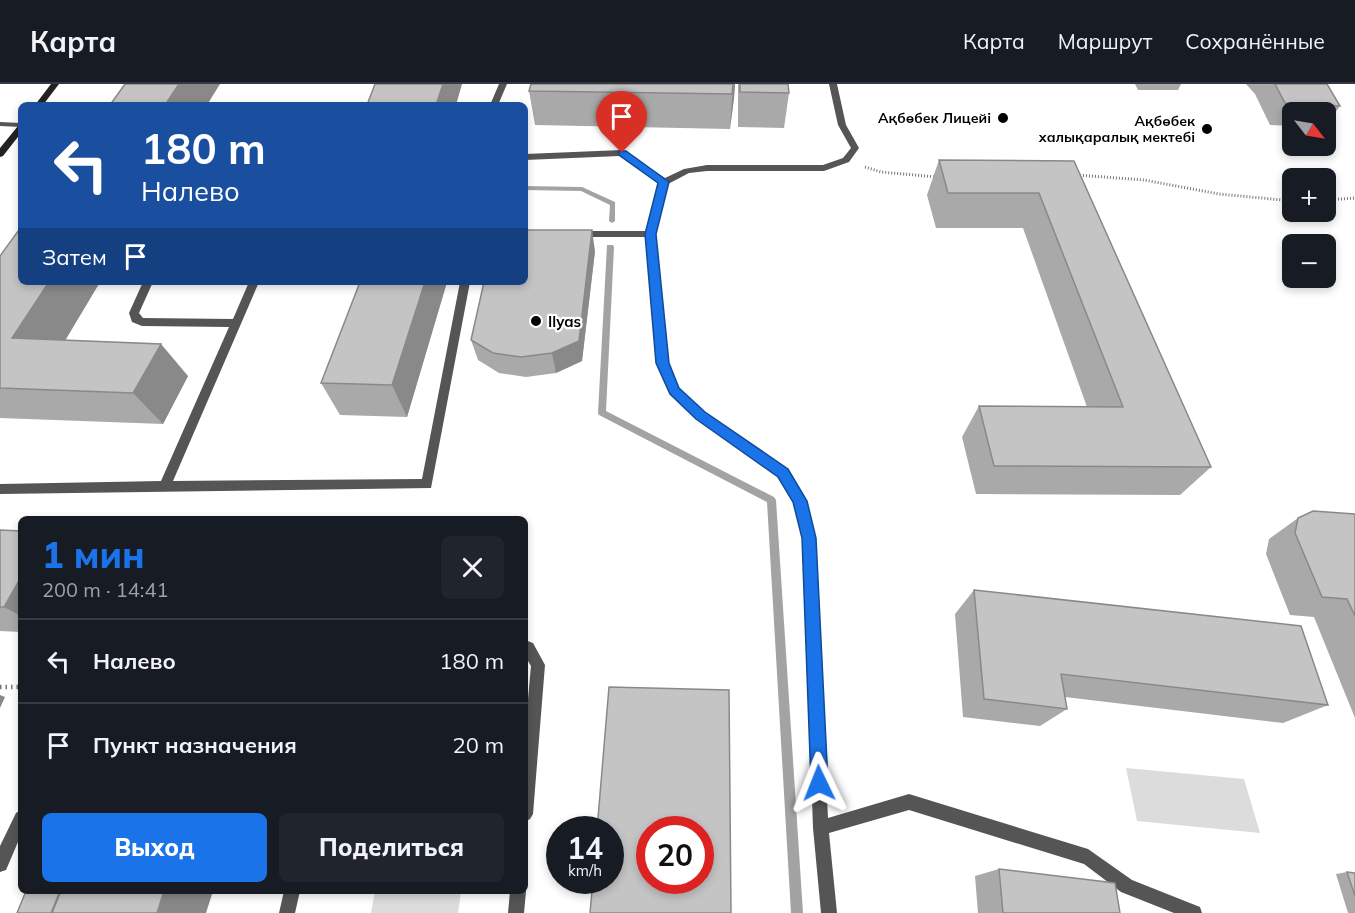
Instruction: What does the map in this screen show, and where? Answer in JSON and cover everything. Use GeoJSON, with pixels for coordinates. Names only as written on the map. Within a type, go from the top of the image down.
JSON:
{"type":"FeatureCollection","features":[{"type":"Feature","properties":{"kind":"street"},"geometry":{"type":"LineString","coordinates":[[41,102],[55,84]]}},
{"type":"Feature","properties":{"kind":"street"},"geometry":{"type":"LineString","coordinates":[[0,154],[18,130]]}},
{"type":"Feature","properties":{"kind":"lane"},"geometry":{"type":"LineString","coordinates":[[495,102],[503,84]]}},
{"type":"Feature","properties":{"kind":"lane"},"geometry":{"type":"LineString","coordinates":[[664,182],[687,171],[707,168],[824,168],[846,160],[855,148],[842,125],[833,84]]}},
{"type":"Feature","properties":{"kind":"lane"},"geometry":{"type":"LineString","coordinates":[[0,124],[18,126]]}},
{"type":"Feature","properties":{"kind":"lane"},"geometry":{"type":"LineString","coordinates":[[528,158],[622,153],[664,182]]}},
{"type":"Feature","properties":{"kind":"lane"},"geometry":{"type":"LineString","coordinates":[[664,182],[651,234],[663,363],[674,391],[700,416],[783,473],[800,501],[809,538],[821,828],[829,913]]}},
{"type":"Feature","properties":{"kind":"lane"},"geometry":{"type":"LineString","coordinates":[[563,234],[651,234]]}},
{"type":"Feature","properties":{"kind":"lane"},"geometry":{"type":"LineString","coordinates":[[147,285],[134,313],[136,319],[142,322],[237,323]]}},
{"type":"Feature","properties":{"kind":"lane"},"geometry":{"type":"LineString","coordinates":[[165,486],[253,285]]}},
{"type":"Feature","properties":{"kind":"lane"},"geometry":{"type":"LineString","coordinates":[[0,489],[427,484],[464,285]]}},
{"type":"Feature","properties":{"kind":"lane"},"geometry":{"type":"LineString","coordinates":[[528,648],[538,664],[528,779]]}},
{"type":"Feature","properties":{"kind":"lane"},"geometry":{"type":"LineString","coordinates":[[821,828],[909,802],[1088,856],[1127,886],[1194,913]]}},
{"type":"Feature","properties":{"kind":"lane"},"geometry":{"type":"LineString","coordinates":[[0,864],[18,825]]}},
{"type":"Feature","properties":{"kind":"lane"},"geometry":{"type":"LineString","coordinates":[[287,913],[291,894]]}},
{"type":"Feature","properties":{"kind":"lane"},"geometry":{"type":"LineString","coordinates":[[516,913],[518,894]]}},
{"type":"Feature","properties":{"kind":"path"},"geometry":{"type":"LineString","coordinates":[[846,160],[881,172],[944,177]]}},
{"type":"Feature","properties":{"kind":"path"},"geometry":{"type":"LineString","coordinates":[[1077,175],[1144,180],[1219,194],[1282,200]]}},
{"type":"Feature","properties":{"kind":"path"},"geometry":{"type":"LineString","coordinates":[[1336,199],[1355,198]]}},
{"type":"Feature","properties":{"kind":"path"},"geometry":{"type":"LineString","coordinates":[[0,687],[18,687]]}},
{"type":"Feature","properties":{"kind":"shaded area"},"geometry":{"type":"Polygon","coordinates":[[[1126,768],[1244,779],[1260,833],[1137,821],[1126,768]]]}},
{"type":"Feature","properties":{"kind":"shaded area"},"geometry":{"type":"Polygon","coordinates":[[[374,894],[461,894],[458,913],[371,913],[374,894]]]}},
{"type":"Feature","properties":{"kind":"building"},"geometry":{"type":"Polygon","coordinates":[[[125,84],[179,84],[167,102],[112,102],[125,84]]]}},
{"type":"Feature","properties":{"kind":"building"},"geometry":{"type":"Polygon","coordinates":[[[375,84],[443,84],[437,102],[368,102],[375,84]]]}},
{"type":"Feature","properties":{"kind":"building"},"geometry":{"type":"Polygon","coordinates":[[[531,84],[733,84],[732,94],[529,91],[531,84]]]}},
{"type":"Feature","properties":{"kind":"building"},"geometry":{"type":"Polygon","coordinates":[[[740,84],[788,84],[789,93],[740,92],[740,84]]]}},
{"type":"Feature","properties":{"kind":"building"},"geometry":{"type":"Polygon","coordinates":[[[1275,84],[1327,84],[1340,106],[1336,106],[1336,102],[1284,102],[1275,84]]]}},
{"type":"Feature","properties":{"kind":"building"},"geometry":{"type":"Polygon","coordinates":[[[939,160],[1074,161],[1211,467],[994,466],[979,406],[1123,407],[1039,193],[948,193],[939,160]]]}},
{"type":"Feature","properties":{"kind":"building","name":"Ilyas"},"geometry":{"type":"Polygon","coordinates":[[[528,230],[592,230],[579,341],[552,353],[521,357],[493,353],[471,340],[483,285],[528,285],[528,230]]]}},
{"type":"Feature","properties":{"kind":"building"},"geometry":{"type":"Polygon","coordinates":[[[18,231],[18,285],[47,285],[12,338],[161,344],[133,393],[0,388],[0,256],[18,231]]]}},
{"type":"Feature","properties":{"kind":"building"},"geometry":{"type":"Polygon","coordinates":[[[359,285],[424,285],[392,385],[321,383],[359,285]]]}},
{"type":"Feature","properties":{"kind":"building"},"geometry":{"type":"Polygon","coordinates":[[[1313,511],[1355,514],[1355,616],[1347,599],[1322,597],[1295,533],[1298,518],[1313,511]]]}},
{"type":"Feature","properties":{"kind":"building"},"geometry":{"type":"Polygon","coordinates":[[[0,530],[18,531],[18,582],[4,607],[0,607],[0,530]]]}},
{"type":"Feature","properties":{"kind":"building"},"geometry":{"type":"Polygon","coordinates":[[[974,590],[1301,626],[1328,705],[1061,674],[1067,709],[984,699],[974,590]]]}},
{"type":"Feature","properties":{"kind":"building"},"geometry":{"type":"Polygon","coordinates":[[[609,687],[729,690],[731,913],[590,913],[592,894],[624,894],[624,816],[598,816],[609,687]]]}},
{"type":"Feature","properties":{"kind":"building"},"geometry":{"type":"Polygon","coordinates":[[[999,869],[1115,883],[1120,913],[1003,913],[999,869]]]}},
{"type":"Feature","properties":{"kind":"building"},"geometry":{"type":"Polygon","coordinates":[[[1347,872],[1355,873],[1355,896],[1347,872]]]}},
{"type":"Feature","properties":{"kind":"building"},"geometry":{"type":"Polygon","coordinates":[[[25,894],[59,894],[51,913],[17,913],[25,894]]]}},
{"type":"Feature","properties":{"kind":"building"},"geometry":{"type":"Polygon","coordinates":[[[60,894],[163,894],[157,913],[52,913],[60,894]]]}},
{"type":"Feature","properties":{"kind":"waterway"},"geometry":{"type":"LineString","coordinates":[[528,188],[582,189],[613,204],[612,221]]}},
{"type":"Feature","properties":{"kind":"waterway"},"geometry":{"type":"LineString","coordinates":[[610,247],[602,413],[771,500],[797,913]]}},
{"type":"Feature","properties":{"kind":"place","name":"Ақбөбек Лицейі"},"geometry":{"type":"Point","coordinates":[1003,118]}},
{"type":"Feature","properties":{"kind":"place","name":"Ақбөбек халықаралық мектебі"},"geometry":{"type":"Point","coordinates":[1207,129]}},
{"type":"Feature","properties":{"kind":"place","name":"Ilyas"},"geometry":{"type":"Point","coordinates":[536,321]}},
{"type":"Feature","properties":{"kind":"route"},"geometry":{"type":"LineString","coordinates":[[622,153],[664,182],[651,234],[663,363],[674,391],[700,416],[783,473],[800,501],[809,538],[819,783]]}}]}
